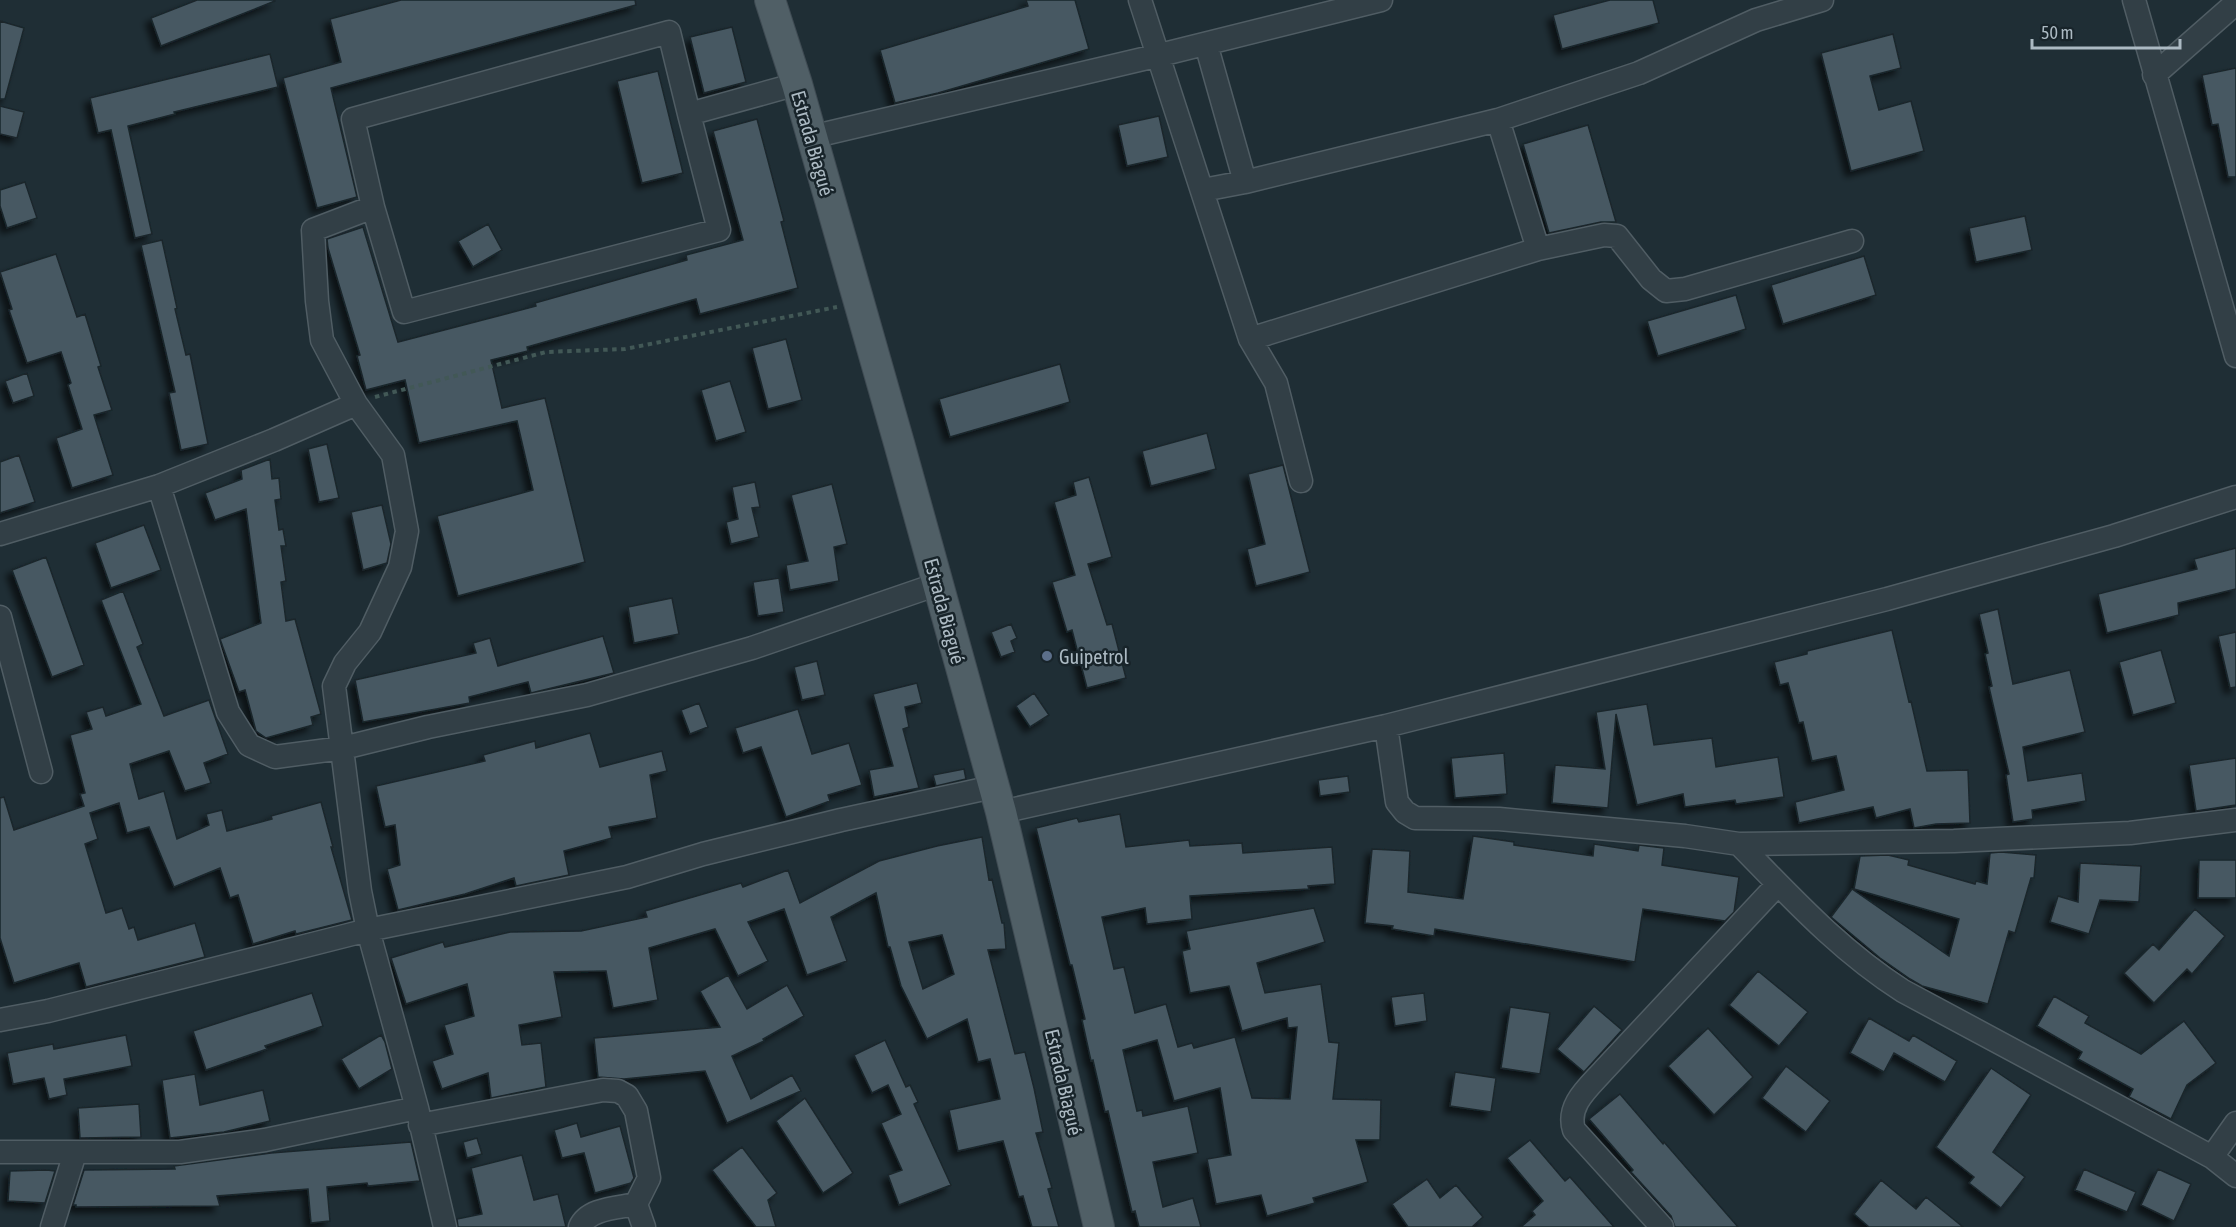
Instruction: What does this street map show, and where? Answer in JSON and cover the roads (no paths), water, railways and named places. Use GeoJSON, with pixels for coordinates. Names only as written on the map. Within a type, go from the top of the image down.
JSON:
{"type":"FeatureCollection","features":[{"type":"Feature","properties":{"kind":"main road","name":"Estrada Biagué"},"geometry":{"type":"LineString","coordinates":[[770,0],[797,84],[997,800],[1099,1227]]}},
{"type":"Feature","properties":{"kind":"street"},"geometry":{"type":"LineString","coordinates":[[1140,0],[1160,55],[1250,339],[1276,383],[1301,481]]}},
{"type":"Feature","properties":{"kind":"street"},"geometry":{"type":"LineString","coordinates":[[811,137],[1206,44],[1381,0]]}},
{"type":"Feature","properties":{"kind":"street"},"geometry":{"type":"LineString","coordinates":[[1203,190],[1245,182],[1498,120],[1639,73],[1756,20],[1822,0]]}},
{"type":"Feature","properties":{"kind":"street"},"geometry":{"type":"LineString","coordinates":[[2134,0],[2236,356]]}},
{"type":"Feature","properties":{"kind":"street"},"geometry":{"type":"LineString","coordinates":[[2154,75],[2236,3]]}},
{"type":"Feature","properties":{"kind":"street"},"geometry":{"type":"LineString","coordinates":[[669,32],[689,114],[719,230],[404,312],[373,207],[353,119],[669,32]]}},
{"type":"Feature","properties":{"kind":"street"},"geometry":{"type":"LineString","coordinates":[[1206,44],[1245,182]]}},
{"type":"Feature","properties":{"kind":"street"},"geometry":{"type":"LineString","coordinates":[[689,114],[797,84]]}},
{"type":"Feature","properties":{"kind":"street"},"geometry":{"type":"LineString","coordinates":[[1498,120],[1538,249]]}},
{"type":"Feature","properties":{"kind":"street"},"geometry":{"type":"LineString","coordinates":[[373,207],[314,230],[317,301],[322,340],[356,404],[393,455],[407,531],[400,567],[370,632],[345,663],[334,686],[360,891],[368,930],[445,1227]]}},
{"type":"Feature","properties":{"kind":"street"},"geometry":{"type":"LineString","coordinates":[[1250,339],[1538,249],[1604,235],[1617,236],[1651,279],[1666,291],[1685,290],[1851,241]]}},
{"type":"Feature","properties":{"kind":"street"},"geometry":{"type":"LineString","coordinates":[[0,534],[159,486],[356,404]]}},
{"type":"Feature","properties":{"kind":"street"},"geometry":{"type":"LineString","coordinates":[[159,486],[228,712],[249,745],[275,757],[343,748],[428,727],[586,695],[752,648],[938,584]]}},
{"type":"Feature","properties":{"kind":"street"},"geometry":{"type":"LineString","coordinates":[[0,1020],[48,1011],[368,930],[627,877],[704,854],[841,820],[997,800],[1386,726],[1887,599],[2114,536],[2236,497]]}},
{"type":"Feature","properties":{"kind":"street"},"geometry":{"type":"LineString","coordinates":[[1,622],[41,772]]}},
{"type":"Feature","properties":{"kind":"street"},"geometry":{"type":"LineString","coordinates":[[1386,726],[1397,802],[1415,818],[1499,819],[1685,836],[1739,844],[1954,841],[2130,833],[2236,820]]}},
{"type":"Feature","properties":{"kind":"street"},"geometry":{"type":"LineString","coordinates":[[1739,844],[1869,970],[1903,991],[2212,1157],[2236,1176]]}},
{"type":"Feature","properties":{"kind":"street"},"geometry":{"type":"LineString","coordinates":[[1662,1227],[1574,1130],[1571,1121],[1572,1111],[1580,1096],[1779,884]]}},
{"type":"Feature","properties":{"kind":"street"},"geometry":{"type":"LineString","coordinates":[[0,1152],[180,1152],[603,1090],[618,1090],[627,1096],[636,1111],[649,1178],[636,1204],[644,1227]]}},
{"type":"Feature","properties":{"kind":"street"},"geometry":{"type":"LineString","coordinates":[[2212,1157],[2236,1123]]}},
{"type":"Feature","properties":{"kind":"street"},"geometry":{"type":"LineString","coordinates":[[52,1227],[75,1153]]}},
{"type":"Feature","properties":{"kind":"street"},"geometry":{"type":"LineString","coordinates":[[580,1227],[581,1223],[592,1214],[636,1204]]}},
{"type":"Feature","properties":{"kind":"place","name":"Guipetrol"},"geometry":{"type":"Point","coordinates":[1047,656]}}]}
